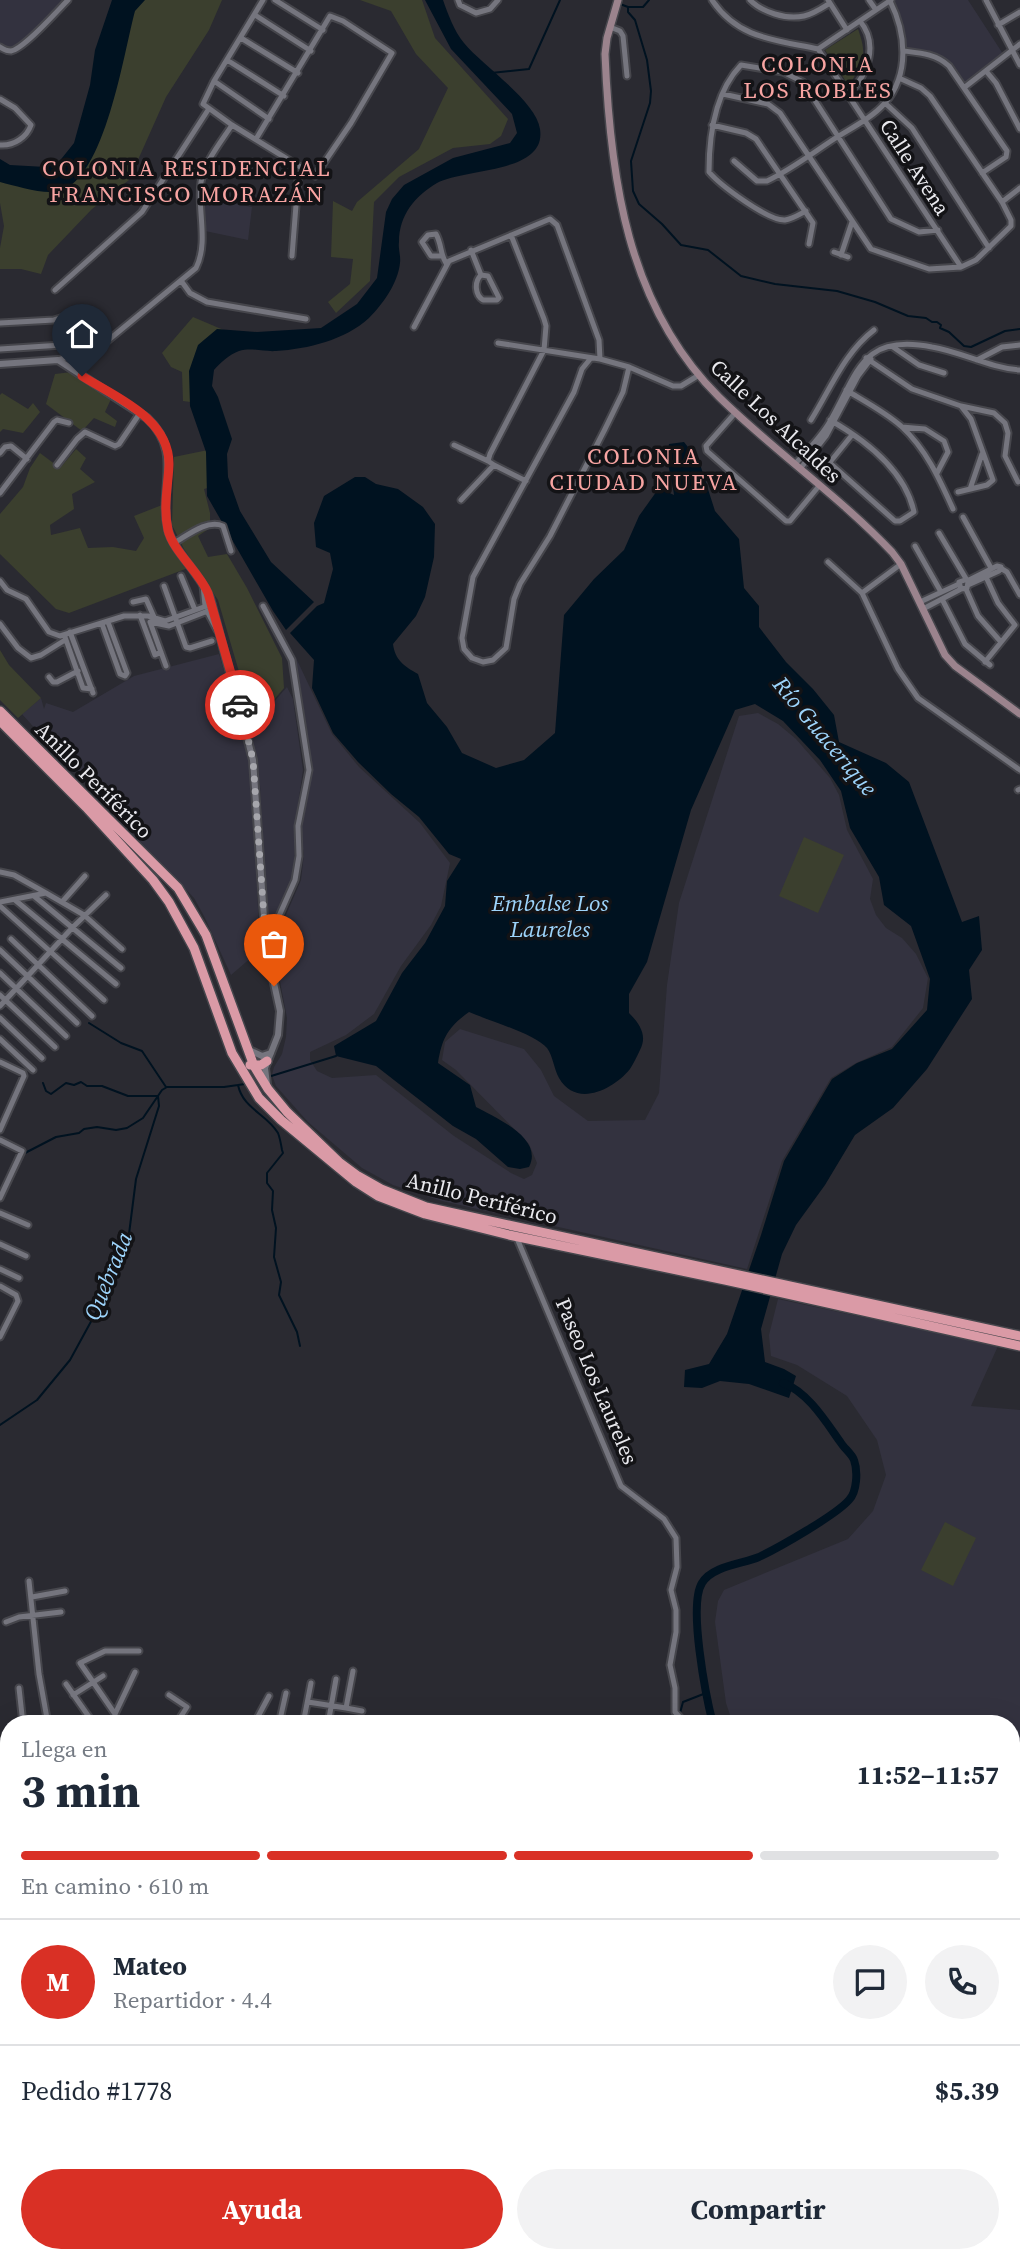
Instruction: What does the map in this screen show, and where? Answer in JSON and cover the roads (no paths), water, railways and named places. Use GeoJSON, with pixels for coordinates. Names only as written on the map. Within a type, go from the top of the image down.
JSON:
{"type":"FeatureCollection","features":[{"type":"Feature","properties":{"kind":"highway","name":"Anillo Periférico"},"geometry":{"type":"LineString","coordinates":[[0,711],[178,888],[198,920],[216,961],[246,1048],[268,1089],[287,1112],[339,1162],[381,1189],[426,1207],[1020,1346]]}},
{"type":"Feature","properties":{"kind":"highway","name":"Anillo Periférico"},"geometry":{"type":"LineString","coordinates":[[0,721],[86,807],[153,880],[178,916],[199,962],[232,1053],[259,1098],[281,1120],[356,1182],[378,1195],[425,1214],[516,1236],[725,1276]]}},
{"type":"Feature","properties":{"kind":"highway"},"geometry":{"type":"LineString","coordinates":[[199,962],[205,955],[216,961]]}},
{"type":"Feature","properties":{"kind":"highway"},"geometry":{"type":"LineString","coordinates":[[232,1053],[241,1063],[254,1066],[267,1061]]}},
{"type":"Feature","properties":{"kind":"highway","name":"Anillo Periférico"},"geometry":{"type":"LineString","coordinates":[[801,1293],[1020,1336]]}},
{"type":"Feature","properties":{"kind":"main road","name":"Calle Los Alcaldes"},"geometry":{"type":"LineString","coordinates":[[617,4],[605,54],[620,198],[633,256],[670,335],[699,375],[736,412],[882,541],[901,565],[940,648],[950,662],[1020,712]]}},
{"type":"Feature","properties":{"kind":"street"},"geometry":{"type":"LineString","coordinates":[[0,47],[14,50],[47,23],[68,0]]}},
{"type":"Feature","properties":{"kind":"street"},"geometry":{"type":"LineString","coordinates":[[256,139],[330,16],[344,21],[392,53],[317,175],[232,125],[203,104],[263,0]]}},
{"type":"Feature","properties":{"kind":"street"},"geometry":{"type":"LineString","coordinates":[[275,0],[323,30]]}},
{"type":"Feature","properties":{"kind":"street"},"geometry":{"type":"LineString","coordinates":[[458,0],[460,5],[476,12],[490,9],[499,0]]}},
{"type":"Feature","properties":{"kind":"street"},"geometry":{"type":"LineString","coordinates":[[712,0],[728,19],[748,33],[818,49],[891,1],[901,29],[904,51],[899,78],[885,103],[866,119],[767,181],[760,181],[734,161]]}},
{"type":"Feature","properties":{"kind":"street"},"geometry":{"type":"LineString","coordinates":[[750,0],[762,10],[788,17],[806,16],[829,2],[847,30]]}},
{"type":"Feature","properties":{"kind":"street"},"geometry":{"type":"LineString","coordinates":[[869,0],[876,10]]}},
{"type":"Feature","properties":{"kind":"street"},"geometry":{"type":"LineString","coordinates":[[986,0],[1020,65]]}},
{"type":"Feature","properties":{"kind":"street"},"geometry":{"type":"LineString","coordinates":[[998,25],[1020,12]]}},
{"type":"Feature","properties":{"kind":"street"},"geometry":{"type":"LineString","coordinates":[[255,15],[311,51]]}},
{"type":"Feature","properties":{"kind":"street"},"geometry":{"type":"LineString","coordinates":[[849,93],[862,79],[869,60],[869,40],[860,21]]}},
{"type":"Feature","properties":{"kind":"street"},"geometry":{"type":"LineString","coordinates":[[610,27],[620,31],[623,36],[627,76]]}},
{"type":"Feature","properties":{"kind":"street"},"geometry":{"type":"LineString","coordinates":[[241,38],[298,73]]}},
{"type":"Feature","properties":{"kind":"street"},"geometry":{"type":"LineString","coordinates":[[965,87],[1020,44]]}},
{"type":"Feature","properties":{"kind":"street","name":"Calle Avena"},"geometry":{"type":"LineString","coordinates":[[818,49],[961,267]]}},
{"type":"Feature","properties":{"kind":"street"},"geometry":{"type":"LineString","coordinates":[[904,51],[941,59],[965,87],[1008,153],[982,173]]}},
{"type":"Feature","properties":{"kind":"street"},"geometry":{"type":"LineString","coordinates":[[227,60],[284,96]]}},
{"type":"Feature","properties":{"kind":"street"},"geometry":{"type":"LineString","coordinates":[[806,211],[787,220],[771,216],[753,207],[712,176],[709,166],[712,125],[723,94],[738,68],[747,65],[791,74],[803,82],[891,219],[919,232],[938,230]]}},
{"type":"Feature","properties":{"kind":"street"},"geometry":{"type":"LineString","coordinates":[[986,71],[996,83],[1020,129]]}},
{"type":"Feature","properties":{"kind":"street"},"geometry":{"type":"LineString","coordinates":[[723,94],[775,108],[809,155],[868,247],[929,269],[961,267],[976,260],[1012,224],[1002,202],[930,96],[921,88],[899,78]]}},
{"type":"Feature","properties":{"kind":"street"},"geometry":{"type":"LineString","coordinates":[[214,82],[269,119]]}},
{"type":"Feature","properties":{"kind":"street"},"geometry":{"type":"LineString","coordinates":[[0,99],[15,108],[31,125],[22,138],[0,145]]}},
{"type":"Feature","properties":{"kind":"street"},"geometry":{"type":"LineString","coordinates":[[885,103],[912,128],[989,248]]}},
{"type":"Feature","properties":{"kind":"street"},"geometry":{"type":"LineString","coordinates":[[55,290],[142,212],[208,110]]}},
{"type":"Feature","properties":{"kind":"street"},"geometry":{"type":"LineString","coordinates":[[0,365],[58,360],[100,347],[196,268],[202,251],[202,177],[232,125]]}},
{"type":"Feature","properties":{"kind":"street"},"geometry":{"type":"LineString","coordinates":[[712,125],[746,133],[756,139],[806,211],[813,226],[809,244]]}},
{"type":"Feature","properties":{"kind":"street"},"geometry":{"type":"LineString","coordinates":[[292,256],[298,180],[303,169]]}},
{"type":"Feature","properties":{"kind":"street"},"geometry":{"type":"LineString","coordinates":[[1002,202],[1020,188]]}},
{"type":"Feature","properties":{"kind":"street"},"geometry":{"type":"LineString","coordinates":[[414,327],[446,263],[547,219],[555,222],[599,340],[600,359]]}},
{"type":"Feature","properties":{"kind":"street"},"geometry":{"type":"LineString","coordinates":[[841,255],[852,222]]}},
{"type":"Feature","properties":{"kind":"street"},"geometry":{"type":"LineString","coordinates":[[441,256],[431,256],[426,251],[422,242],[428,235],[436,234],[442,248],[441,256],[446,263]]}},
{"type":"Feature","properties":{"kind":"street"},"geometry":{"type":"LineString","coordinates":[[461,500],[491,463],[544,350],[544,319],[511,234]]}},
{"type":"Feature","properties":{"kind":"street"},"geometry":{"type":"LineString","coordinates":[[471,250],[481,275],[476,286],[480,298],[497,300],[499,298],[495,286],[488,276],[481,275]]}},
{"type":"Feature","properties":{"kind":"street"},"geometry":{"type":"LineString","coordinates":[[834,252],[848,257]]}},
{"type":"Feature","properties":{"kind":"street"},"geometry":{"type":"LineString","coordinates":[[182,282],[190,293],[207,302],[306,318]]}},
{"type":"Feature","properties":{"kind":"street"},"geometry":{"type":"LineString","coordinates":[[0,323],[54,320],[70,315],[85,334],[62,345],[0,349]]}},
{"type":"Feature","properties":{"kind":"street"},"geometry":{"type":"LineString","coordinates":[[811,419],[842,364],[858,342],[874,330]]}},
{"type":"Feature","properties":{"kind":"street"},"geometry":{"type":"LineString","coordinates":[[498,343],[600,359],[629,367],[673,386],[681,386],[699,375]]}},
{"type":"Feature","properties":{"kind":"street"},"geometry":{"type":"LineString","coordinates":[[977,360],[1002,347],[1020,345]]}},
{"type":"Feature","properties":{"kind":"street"},"geometry":{"type":"LineString","coordinates":[[798,466],[832,421],[870,357],[893,347],[930,346],[1004,369],[1020,370]]}},
{"type":"Feature","properties":{"kind":"street"},"geometry":{"type":"LineString","coordinates":[[893,347],[919,365],[944,373]]}},
{"type":"Feature","properties":{"kind":"street"},"geometry":{"type":"LineString","coordinates":[[870,357],[912,389],[961,406],[994,413],[1005,423],[1008,433],[1005,456],[1018,482]]}},
{"type":"Feature","properties":{"kind":"street"},"geometry":{"type":"LineString","coordinates":[[591,358],[582,369],[574,392],[473,577],[462,638],[464,649],[472,658],[483,662],[493,660],[506,648],[514,599],[520,584],[550,536],[624,392],[629,367]]}},
{"type":"Feature","properties":{"kind":"street"},"geometry":{"type":"LineString","coordinates":[[58,360],[140,413],[158,429],[169,463],[166,522],[168,533],[203,582],[209,608],[223,643],[252,753],[266,946],[280,1011],[280,1028],[267,1061],[265,1077],[268,1089]]}},
{"type":"Feature","properties":{"kind":"street"},"geometry":{"type":"LineString","coordinates":[[832,421],[838,405],[848,392]]}},
{"type":"Feature","properties":{"kind":"street"},"geometry":{"type":"LineString","coordinates":[[848,392],[901,427],[937,472],[953,509]]}},
{"type":"Feature","properties":{"kind":"street"},"geometry":{"type":"LineString","coordinates":[[825,398],[838,405]]}},
{"type":"Feature","properties":{"kind":"street"},"geometry":{"type":"LineString","coordinates":[[958,492],[987,485],[992,480],[971,419],[961,406]]}},
{"type":"Feature","properties":{"kind":"street"},"geometry":{"type":"LineString","coordinates":[[736,412],[706,448],[786,521],[790,521],[819,485]]}},
{"type":"Feature","properties":{"kind":"street"},"geometry":{"type":"LineString","coordinates":[[57,465],[85,432],[110,446],[119,444],[140,413]]}},
{"type":"Feature","properties":{"kind":"street"},"geometry":{"type":"LineString","coordinates":[[0,493],[54,422],[57,420],[69,423]]}},
{"type":"Feature","properties":{"kind":"street"},"geometry":{"type":"LineString","coordinates":[[830,463],[895,521],[912,515],[914,509],[893,470],[884,460],[832,421]]}},
{"type":"Feature","properties":{"kind":"street"},"geometry":{"type":"LineString","coordinates":[[901,427],[925,429],[944,441],[948,452],[937,472]]}},
{"type":"Feature","properties":{"kind":"street"},"geometry":{"type":"LineString","coordinates":[[822,472],[852,435]]}},
{"type":"Feature","properties":{"kind":"street"},"geometry":{"type":"LineString","coordinates":[[454,445],[526,481]]}},
{"type":"Feature","properties":{"kind":"street"},"geometry":{"type":"LineString","coordinates":[[0,453],[5,447],[11,446],[26,460]]}},
{"type":"Feature","properties":{"kind":"street"},"geometry":{"type":"LineString","coordinates":[[970,489],[982,454]]}},
{"type":"Feature","properties":{"kind":"street"},"geometry":{"type":"LineString","coordinates":[[963,517],[991,568]]}},
{"type":"Feature","properties":{"kind":"street"},"geometry":{"type":"LineString","coordinates":[[174,543],[205,526],[219,524],[223,526],[231,551]]}},
{"type":"Feature","properties":{"kind":"street"},"geometry":{"type":"LineString","coordinates":[[939,533],[978,616],[1001,642]]}},
{"type":"Feature","properties":{"kind":"street"},"geometry":{"type":"LineString","coordinates":[[915,546],[959,635],[972,651],[987,663],[1015,625],[998,603],[986,577]]}},
{"type":"Feature","properties":{"kind":"street"},"geometry":{"type":"LineString","coordinates":[[828,562],[862,593],[898,669],[918,698],[1020,770]]}},
{"type":"Feature","properties":{"kind":"street"},"geometry":{"type":"LineString","coordinates":[[862,593],[901,565]]}},
{"type":"Feature","properties":{"kind":"street"},"geometry":{"type":"LineString","coordinates":[[921,606],[999,565],[1007,572],[1020,595]]}},
{"type":"Feature","properties":{"kind":"street"},"geometry":{"type":"LineString","coordinates":[[964,584],[1002,569]]}},
{"type":"Feature","properties":{"kind":"street"},"geometry":{"type":"LineString","coordinates":[[181,576],[195,610]]}},
{"type":"Feature","properties":{"kind":"street"},"geometry":{"type":"LineString","coordinates":[[0,581],[7,590],[26,599],[48,632],[66,636]]}},
{"type":"Feature","properties":{"kind":"street"},"geometry":{"type":"LineString","coordinates":[[164,586],[188,648],[212,641]]}},
{"type":"Feature","properties":{"kind":"street"},"geometry":{"type":"LineString","coordinates":[[0,596],[7,590]]}},
{"type":"Feature","properties":{"kind":"street"},"geometry":{"type":"LineString","coordinates":[[133,602],[145,599],[166,666]]}},
{"type":"Feature","properties":{"kind":"street"},"geometry":{"type":"LineString","coordinates":[[263,606],[292,660],[309,770],[298,827],[299,856],[295,880],[266,946]]}},
{"type":"Feature","properties":{"kind":"street"},"geometry":{"type":"LineString","coordinates":[[0,624],[18,648],[31,658],[41,655],[66,636],[124,615],[140,615],[169,626],[195,610],[209,608]]}},
{"type":"Feature","properties":{"kind":"street"},"geometry":{"type":"LineString","coordinates":[[178,620],[209,608]]}},
{"type":"Feature","properties":{"kind":"street"},"geometry":{"type":"LineString","coordinates":[[140,615],[155,655],[161,652]]}},
{"type":"Feature","properties":{"kind":"street"},"geometry":{"type":"LineString","coordinates":[[105,623],[127,673],[125,676],[120,674],[105,623]]}},
{"type":"Feature","properties":{"kind":"street"},"geometry":{"type":"LineString","coordinates":[[66,636],[92,691]]}},
{"type":"Feature","properties":{"kind":"street"},"geometry":{"type":"LineString","coordinates":[[49,677],[53,682],[57,682],[81,670]]}},
{"type":"Feature","properties":{"kind":"street"},"geometry":{"type":"LineString","coordinates":[[0,872],[14,875],[84,915],[122,949]]}},
{"type":"Feature","properties":{"kind":"street"},"geometry":{"type":"LineString","coordinates":[[62,902],[85,876]]}},
{"type":"Feature","properties":{"kind":"street"},"geometry":{"type":"LineString","coordinates":[[0,904],[46,893]]}},
{"type":"Feature","properties":{"kind":"street"},"geometry":{"type":"LineString","coordinates":[[0,1006],[61,939],[106,895]]}},
{"type":"Feature","properties":{"kind":"street"},"geometry":{"type":"LineString","coordinates":[[34,896],[121,968]]}},
{"type":"Feature","properties":{"kind":"street"},"geometry":{"type":"LineString","coordinates":[[15,900],[116,984]]}},
{"type":"Feature","properties":{"kind":"street"},"geometry":{"type":"LineString","coordinates":[[0,904],[104,1000]]}},
{"type":"Feature","properties":{"kind":"street"},"geometry":{"type":"LineString","coordinates":[[11,939],[92,1016]]}},
{"type":"Feature","properties":{"kind":"street"},"geometry":{"type":"LineString","coordinates":[[0,950],[77,1023]]}},
{"type":"Feature","properties":{"kind":"street"},"geometry":{"type":"LineString","coordinates":[[0,973],[66,1036]]}},
{"type":"Feature","properties":{"kind":"street"},"geometry":{"type":"LineString","coordinates":[[0,995],[55,1047]]}},
{"type":"Feature","properties":{"kind":"street"},"geometry":{"type":"LineString","coordinates":[[0,1018],[42,1058]]}},
{"type":"Feature","properties":{"kind":"street"},"geometry":{"type":"LineString","coordinates":[[0,1039],[33,1070]]}},
{"type":"Feature","properties":{"kind":"street"},"geometry":{"type":"LineString","coordinates":[[246,1048],[262,1056],[272,1052]]}},
{"type":"Feature","properties":{"kind":"street"},"geometry":{"type":"LineString","coordinates":[[0,1062],[23,1073],[24,1080],[0,1129]]}},
{"type":"Feature","properties":{"kind":"street"},"geometry":{"type":"LineString","coordinates":[[0,1140],[22,1151],[0,1198]]}},
{"type":"Feature","properties":{"kind":"street"},"geometry":{"type":"LineString","coordinates":[[0,1213],[28,1225]]}},
{"type":"Feature","properties":{"kind":"street","name":"Paseo Los Laureles"},"geometry":{"type":"LineString","coordinates":[[516,1236],[621,1486],[664,1519],[676,1538],[677,1567],[671,1590],[676,1610],[676,1632],[670,1665],[675,1688],[675,1712],[678,1715]]}},
{"type":"Feature","properties":{"kind":"street"},"geometry":{"type":"LineString","coordinates":[[0,1244],[26,1256]]}},
{"type":"Feature","properties":{"kind":"street"},"geometry":{"type":"LineString","coordinates":[[0,1269],[19,1278]]}},
{"type":"Feature","properties":{"kind":"street"},"geometry":{"type":"LineString","coordinates":[[0,1286],[16,1295],[18,1301],[0,1336]]}},
{"type":"Feature","properties":{"kind":"street"},"geometry":{"type":"LineString","coordinates":[[29,1581],[47,1715]]}},
{"type":"Feature","properties":{"kind":"street"},"geometry":{"type":"LineString","coordinates":[[33,1597],[65,1591]]}},
{"type":"Feature","properties":{"kind":"street"},"geometry":{"type":"LineString","coordinates":[[6,1622],[61,1612]]}},
{"type":"Feature","properties":{"kind":"street"},"geometry":{"type":"LineString","coordinates":[[115,1714],[80,1663],[105,1651],[139,1651]]}},
{"type":"Feature","properties":{"kind":"street"},"geometry":{"type":"LineString","coordinates":[[346,1708],[353,1671]]}},
{"type":"Feature","properties":{"kind":"street"},"geometry":{"type":"LineString","coordinates":[[115,1714],[135,1672]]}},
{"type":"Feature","properties":{"kind":"street"},"geometry":{"type":"LineString","coordinates":[[74,1695],[103,1676]]}},
{"type":"Feature","properties":{"kind":"street"},"geometry":{"type":"LineString","coordinates":[[330,1715],[336,1679]]}},
{"type":"Feature","properties":{"kind":"street"},"geometry":{"type":"LineString","coordinates":[[305,1715],[311,1683]]}},
{"type":"Feature","properties":{"kind":"street"},"geometry":{"type":"LineString","coordinates":[[66,1684],[88,1715]]}},
{"type":"Feature","properties":{"kind":"street"},"geometry":{"type":"LineString","coordinates":[[19,1688],[22,1715]]}},
{"type":"Feature","properties":{"kind":"street"},"geometry":{"type":"LineString","coordinates":[[281,1715],[286,1693]]}},
{"type":"Feature","properties":{"kind":"street"},"geometry":{"type":"LineString","coordinates":[[169,1695],[187,1707],[182,1715]]}},
{"type":"Feature","properties":{"kind":"street"},"geometry":{"type":"LineString","coordinates":[[259,1715],[269,1696]]}},
{"type":"Feature","properties":{"kind":"street"},"geometry":{"type":"LineString","coordinates":[[308,1702],[362,1711]]}},
{"type":"Feature","properties":{"kind":"water"},"geometry":{"type":"Polygon","coordinates":[[[112,0],[145,0],[135,11],[110,112],[89,164],[75,182],[59,191],[38,191],[0,182],[0,159],[10,165],[46,167],[58,163],[74,143],[90,85],[95,50],[112,0]]]}},
{"type":"Feature","properties":{"kind":"water"},"geometry":{"type":"Polygon","coordinates":[[[425,0],[443,0],[454,28],[464,43],[529,107],[540,129],[539,144],[531,154],[518,162],[449,178],[437,183],[415,200],[402,223],[399,271],[393,286],[369,318],[359,326],[337,338],[301,348],[239,351],[225,359],[214,370],[212,386],[232,439],[227,454],[228,477],[240,511],[271,562],[314,602],[286,630],[207,496],[206,452],[190,406],[189,371],[198,345],[217,329],[257,332],[321,328],[357,304],[377,278],[386,212],[392,199],[404,185],[453,158],[510,143],[517,133],[512,114],[451,49],[425,0]]]}},
{"type":"Feature","properties":{"kind":"water","name":"Embalse Los Laureles"},"geometry":{"type":"Polygon","coordinates":[[[684,442],[699,461],[715,511],[739,539],[744,588],[759,606],[759,627],[786,662],[834,715],[839,742],[886,763],[909,782],[962,922],[979,916],[982,950],[969,970],[972,999],[927,1069],[893,1108],[855,1135],[825,1185],[796,1225],[782,1254],[761,1329],[765,1362],[796,1376],[789,1398],[749,1384],[720,1381],[702,1388],[684,1387],[685,1370],[709,1364],[727,1334],[784,1161],[832,1079],[857,1063],[892,1049],[927,1010],[930,979],[911,926],[884,905],[879,877],[850,828],[841,791],[820,760],[783,721],[755,704],[735,710],[691,810],[647,962],[629,994],[629,1013],[639,1025],[643,1039],[633,1064],[623,1077],[595,1093],[575,1092],[566,1087],[559,1078],[551,1055],[541,1043],[469,1012],[447,1034],[438,1063],[470,1085],[476,1107],[506,1123],[524,1138],[532,1157],[529,1167],[508,1167],[476,1139],[453,1126],[376,1066],[336,1056],[334,1046],[376,1021],[402,973],[425,943],[445,906],[447,881],[461,859],[449,854],[419,817],[358,762],[333,733],[312,688],[314,660],[290,633],[317,606],[324,603],[333,569],[330,553],[316,547],[314,523],[324,496],[355,477],[365,477],[376,484],[398,489],[423,507],[435,524],[434,557],[425,597],[416,616],[393,644],[394,650],[401,662],[418,674],[427,703],[447,727],[462,753],[496,768],[524,760],[555,733],[564,615],[594,579],[624,550],[639,516],[659,488],[674,495],[668,463],[669,444],[684,442]]]}},
{"type":"Feature","properties":{"kind":"waterway"},"geometry":{"type":"LineString","coordinates":[[491,73],[529,69],[560,0]]}},
{"type":"Feature","properties":{"kind":"waterway"},"geometry":{"type":"LineString","coordinates":[[620,4],[643,7],[649,0]]}},
{"type":"Feature","properties":{"kind":"waterway"},"geometry":{"type":"LineString","coordinates":[[628,7],[628,12],[635,20],[647,60],[651,91],[650,103],[631,161],[633,191],[639,204],[681,245],[708,250],[741,276],[775,284],[837,291],[875,302],[908,316],[926,318],[937,322],[941,325],[940,328],[949,332],[964,346],[971,347],[1005,331],[1020,329]]}},
{"type":"Feature","properties":{"kind":"waterway"},"geometry":{"type":"LineString","coordinates":[[89,1023],[121,1043],[142,1051],[166,1087]]}},
{"type":"Feature","properties":{"kind":"waterway"},"geometry":{"type":"LineString","coordinates":[[268,1077],[336,1056]]}},
{"type":"Feature","properties":{"kind":"waterway"},"geometry":{"type":"LineString","coordinates":[[43,1083],[46,1091],[51,1094],[66,1083],[74,1085],[81,1082],[87,1086],[102,1086],[128,1096],[157,1096]]}},
{"type":"Feature","properties":{"kind":"waterway"},"geometry":{"type":"LineString","coordinates":[[25,1153],[56,1137],[79,1133],[84,1129],[127,1128],[143,1118],[162,1090],[167,1087],[224,1087],[245,1084]]}},
{"type":"Feature","properties":{"kind":"waterway"},"geometry":{"type":"LineString","coordinates":[[238,1085],[245,1100],[273,1126],[280,1139],[283,1153],[267,1173],[267,1183],[273,1191],[272,1210],[276,1228],[274,1257],[281,1282],[279,1295],[297,1332],[300,1346]]}},
{"type":"Feature","properties":{"kind":"waterway","name":"Quebrada"},"geometry":{"type":"LineString","coordinates":[[0,1425],[37,1400],[70,1360],[100,1305],[129,1234],[136,1179],[159,1106],[158,1096]]}},
{"type":"Feature","properties":{"kind":"waterway","name":"Río Guacerique"},"geometry":{"type":"LineString","coordinates":[[711,1715],[697,1630],[698,1594],[702,1583],[713,1573],[759,1557],[820,1522],[849,1500],[855,1487],[856,1470],[852,1456],[808,1400],[783,1383]]}},
{"type":"Feature","properties":{"kind":"waterway","name":"Quebrada"},"geometry":{"type":"LineString","coordinates":[[680,1713],[683,1702],[706,1693]]}},
{"type":"Feature","properties":{"kind":"district","name":"COLONIA LOS ROBLES"},"geometry":{"type":"Point","coordinates":[818,77]}},
{"type":"Feature","properties":{"kind":"district","name":"COLONIA RESIDENCIAL FRANCISCO MORAZÁN"},"geometry":{"type":"Point","coordinates":[187,181]}},
{"type":"Feature","properties":{"kind":"district","name":"COLONIA CIUDAD NUEVA"},"geometry":{"type":"Point","coordinates":[644,469]}}]}
